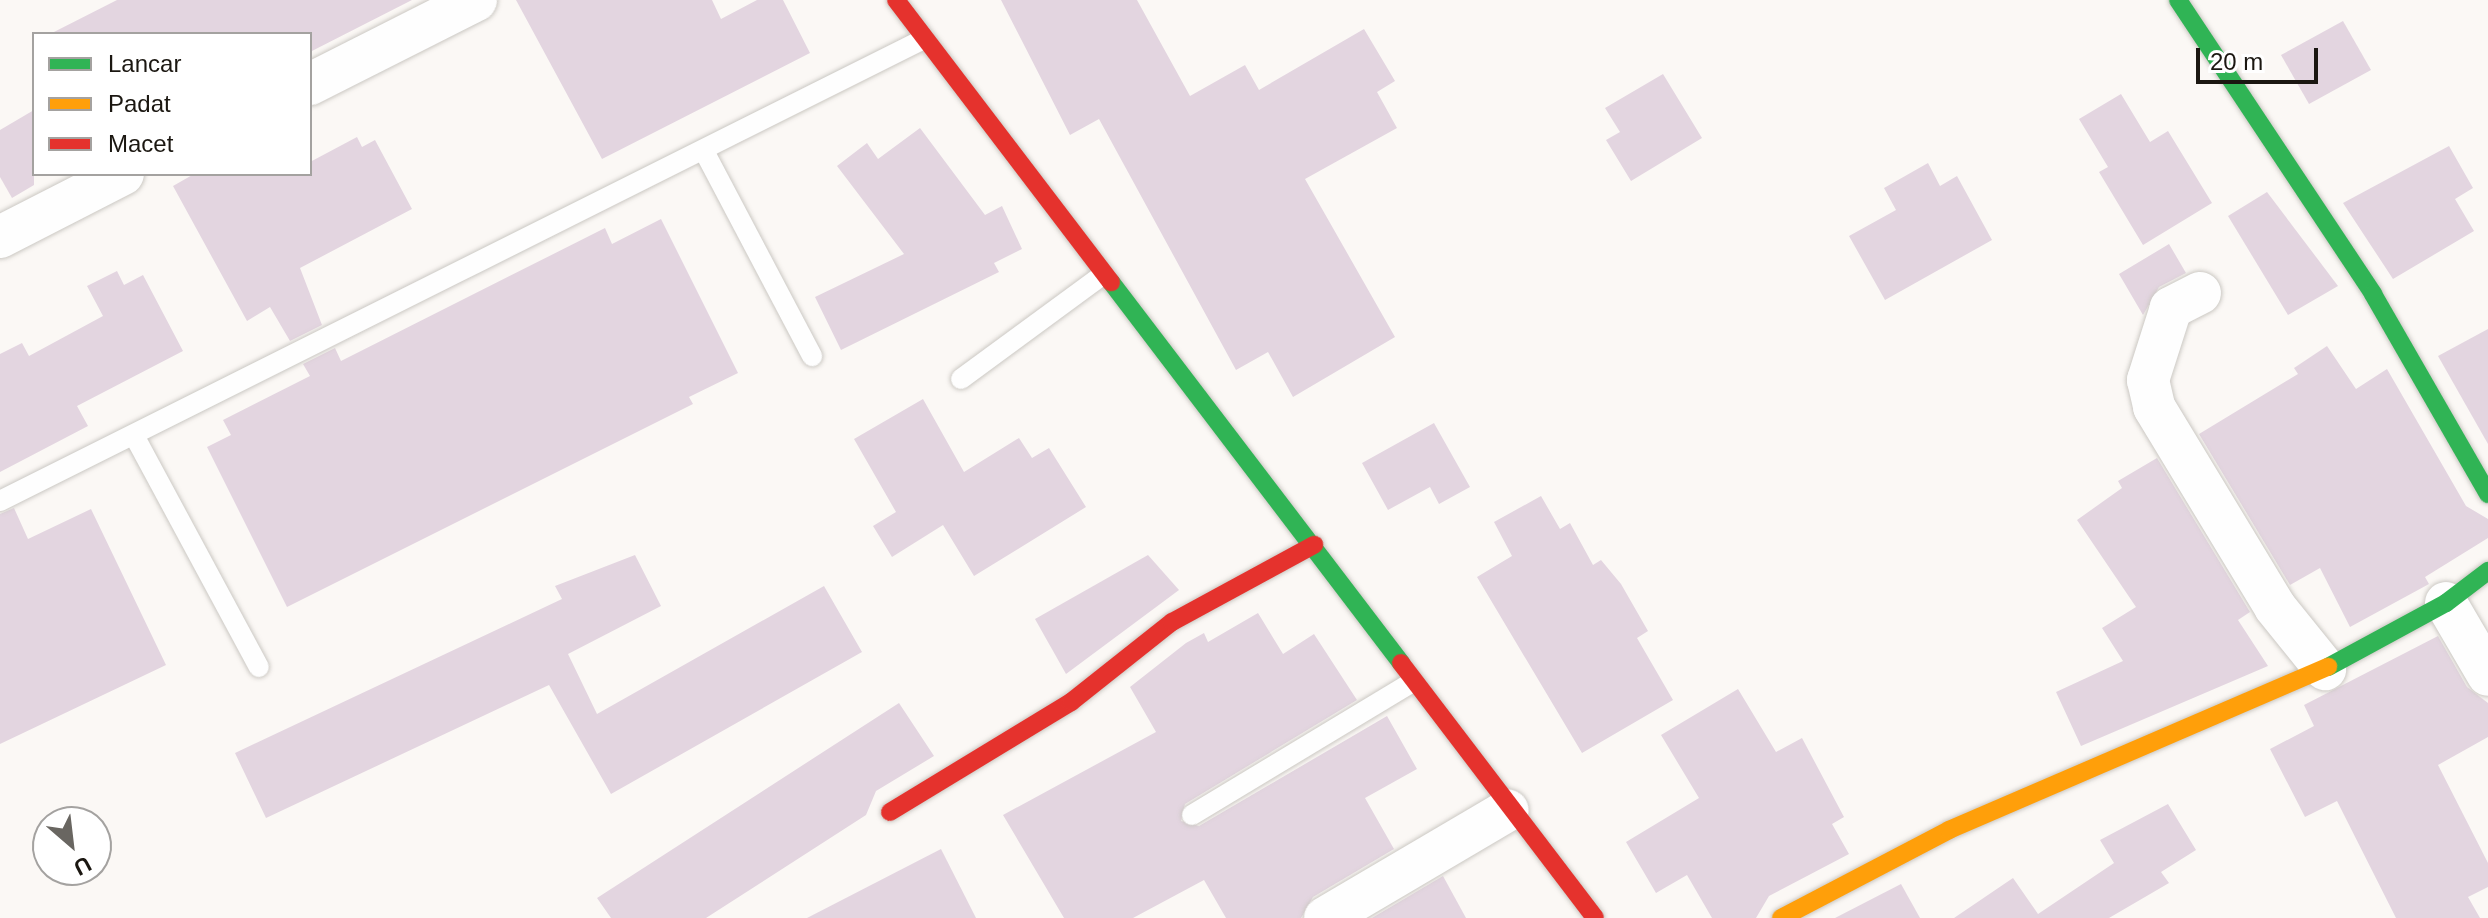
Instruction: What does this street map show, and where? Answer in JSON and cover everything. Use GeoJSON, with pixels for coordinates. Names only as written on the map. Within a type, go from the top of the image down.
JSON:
{"type":"FeatureCollection","features":[{"type":"Feature","properties":{"kind":"street"},"geometry":{"type":"LineString","coordinates":[[312,83],[476,0]]}},
{"type":"Feature","properties":{"kind":"street"},"geometry":{"type":"LineString","coordinates":[[896,0],[922,40],[1100,277],[1314,545],[1411,683],[1595,918]]}},
{"type":"Feature","properties":{"kind":"street"},"geometry":{"type":"LineString","coordinates":[[2178,0],[2373,294],[2488,494]]}},
{"type":"Feature","properties":{"kind":"street"},"geometry":{"type":"LineString","coordinates":[[0,237],[119,176]]}},
{"type":"Feature","properties":{"kind":"street"},"geometry":{"type":"LineString","coordinates":[[2200,293],[2171,308],[2148,380],[2154,407],[2275,607],[2325,669]]}},
{"type":"Feature","properties":{"kind":"street"},"geometry":{"type":"LineString","coordinates":[[890,812],[1071,702],[1172,622],[1314,545]]}},
{"type":"Feature","properties":{"kind":"street"},"geometry":{"type":"LineString","coordinates":[[1781,918],[1949,830],[2325,669],[2446,603],[2488,571]]}},
{"type":"Feature","properties":{"kind":"street"},"geometry":{"type":"LineString","coordinates":[[2446,603],[2488,675]]}},
{"type":"Feature","properties":{"kind":"street"},"geometry":{"type":"LineString","coordinates":[[1325,918],[1508,810]]}},
{"type":"Feature","properties":{"kind":"lane"},"geometry":{"type":"LineString","coordinates":[[0,501],[136,439],[922,40]]}},
{"type":"Feature","properties":{"kind":"lane"},"geometry":{"type":"LineString","coordinates":[[704,151],[812,356]]}},
{"type":"Feature","properties":{"kind":"lane"},"geometry":{"type":"LineString","coordinates":[[961,379],[1100,277]]}},
{"type":"Feature","properties":{"kind":"lane"},"geometry":{"type":"LineString","coordinates":[[136,439],[259,667]]}},
{"type":"Feature","properties":{"kind":"lane"},"geometry":{"type":"LineString","coordinates":[[1192,815],[1411,683]]}},
{"type":"Feature","properties":{"kind":"building"},"geometry":{"type":"Polygon","coordinates":[[[117,0],[412,0],[312,51],[312,32],[54,32],[117,0]]]}},
{"type":"Feature","properties":{"kind":"building"},"geometry":{"type":"Polygon","coordinates":[[[516,0],[712,0],[721,19],[757,0],[783,0],[810,53],[602,159],[516,0]]]}},
{"type":"Feature","properties":{"kind":"building"},"geometry":{"type":"Polygon","coordinates":[[[1001,0],[1137,0],[1190,96],[1245,65],[1259,90],[1364,29],[1395,81],[1377,92],[1397,128],[1305,179],[1395,337],[1293,397],[1268,352],[1236,370],[1099,119],[1070,135],[1001,0]]]}},
{"type":"Feature","properties":{"kind":"building"},"geometry":{"type":"Polygon","coordinates":[[[2343,21],[2371,70],[2309,104],[2281,55],[2343,21]]]}},
{"type":"Feature","properties":{"kind":"building"},"geometry":{"type":"Polygon","coordinates":[[[1663,74],[1702,138],[1631,181],[1606,140],[1620,132],[1605,108],[1663,74]]]}},
{"type":"Feature","properties":{"kind":"building"},"geometry":{"type":"Polygon","coordinates":[[[2121,94],[2150,142],[2168,131],[2212,203],[2143,245],[2099,172],[2108,167],[2079,119],[2121,94]]]}},
{"type":"Feature","properties":{"kind":"building"},"geometry":{"type":"Polygon","coordinates":[[[32,111],[34,185],[12,198],[0,177],[0,130],[32,111]]]}},
{"type":"Feature","properties":{"kind":"building"},"geometry":{"type":"Polygon","coordinates":[[[920,128],[985,215],[1002,206],[1022,249],[994,263],[999,272],[841,350],[815,297],[904,254],[837,166],[867,143],[878,159],[920,128]]]}},
{"type":"Feature","properties":{"kind":"building"},"geometry":{"type":"Polygon","coordinates":[[[357,137],[362,147],[375,140],[412,209],[300,268],[322,325],[290,341],[270,307],[247,321],[173,186],[190,176],[312,176],[312,161],[357,137]]]}},
{"type":"Feature","properties":{"kind":"building"},"geometry":{"type":"Polygon","coordinates":[[[2449,146],[2473,188],[2455,199],[2474,231],[2393,279],[2343,203],[2449,146]]]}},
{"type":"Feature","properties":{"kind":"building"},"geometry":{"type":"Polygon","coordinates":[[[1928,163],[1940,186],[1957,176],[1992,240],[1885,300],[1849,236],[1896,210],[1884,188],[1928,163]]]}},
{"type":"Feature","properties":{"kind":"building"},"geometry":{"type":"Polygon","coordinates":[[[2267,192],[2338,286],[2288,315],[2228,216],[2267,192]]]}},
{"type":"Feature","properties":{"kind":"building"},"geometry":{"type":"Polygon","coordinates":[[[661,219],[738,373],[689,397],[693,404],[287,607],[207,447],[231,435],[223,420],[310,376],[303,364],[335,348],[341,361],[605,228],[612,244],[661,219]]]}},
{"type":"Feature","properties":{"kind":"building"},"geometry":{"type":"Polygon","coordinates":[[[2169,244],[2186,273],[2159,287],[2143,315],[2119,274],[2169,244]]]}},
{"type":"Feature","properties":{"kind":"building"},"geometry":{"type":"Polygon","coordinates":[[[117,271],[124,285],[143,275],[183,351],[77,406],[88,426],[0,472],[0,354],[22,343],[29,356],[103,316],[87,286],[117,271]]]}},
{"type":"Feature","properties":{"kind":"building"},"geometry":{"type":"Polygon","coordinates":[[[2488,329],[2488,444],[2438,356],[2488,329]]]}},
{"type":"Feature","properties":{"kind":"building"},"geometry":{"type":"Polygon","coordinates":[[[2327,346],[2356,389],[2387,369],[2466,506],[2488,519],[2488,538],[2425,577],[2429,584],[2350,627],[2320,568],[2290,585],[2199,434],[2298,374],[2294,368],[2327,346]]]}},
{"type":"Feature","properties":{"kind":"building"},"geometry":{"type":"Polygon","coordinates":[[[923,399],[964,472],[1019,438],[1032,458],[1049,448],[1086,507],[974,576],[943,525],[892,557],[873,526],[896,512],[854,439],[923,399]]]}},
{"type":"Feature","properties":{"kind":"building"},"geometry":{"type":"Polygon","coordinates":[[[1434,423],[1470,487],[1439,504],[1430,487],[1388,510],[1362,463],[1434,423]]]}},
{"type":"Feature","properties":{"kind":"building"},"geometry":{"type":"Polygon","coordinates":[[[2157,458],[2250,612],[2238,620],[2268,666],[2081,746],[2056,692],[2123,661],[2102,628],[2136,607],[2077,520],[2122,488],[2118,481],[2157,458]]]}},
{"type":"Feature","properties":{"kind":"building"},"geometry":{"type":"Polygon","coordinates":[[[1541,496],[1560,529],[1570,523],[1593,565],[1601,560],[1621,584],[1648,631],[1637,638],[1673,700],[1582,753],[1477,577],[1512,556],[1494,522],[1541,496]]]}},
{"type":"Feature","properties":{"kind":"building"},"geometry":{"type":"Polygon","coordinates":[[[14,508],[28,539],[91,509],[166,665],[0,744],[0,514],[14,508]]]}},
{"type":"Feature","properties":{"kind":"building"},"geometry":{"type":"Polygon","coordinates":[[[635,555],[661,606],[568,654],[597,714],[824,586],[862,652],[611,794],[549,685],[266,818],[235,753],[562,599],[555,586],[635,555]]]}},
{"type":"Feature","properties":{"kind":"building"},"geometry":{"type":"Polygon","coordinates":[[[1148,555],[1179,590],[1066,674],[1035,619],[1148,555]]]}},
{"type":"Feature","properties":{"kind":"building"},"geometry":{"type":"Polygon","coordinates":[[[1258,613],[1283,654],[1314,634],[1357,700],[1185,804],[1181,821],[1199,826],[1387,716],[1417,769],[1365,798],[1394,849],[1313,897],[1301,918],[1226,918],[1204,880],[1133,918],[1064,918],[1003,815],[1156,732],[1130,687],[1186,643],[1204,633],[1208,642],[1258,613]]]}},
{"type":"Feature","properties":{"kind":"building"},"geometry":{"type":"Polygon","coordinates":[[[2438,636],[2467,687],[2488,703],[2488,737],[2438,765],[2488,863],[2488,887],[2468,897],[2480,918],[2396,918],[2337,801],[2305,817],[2270,749],[2314,726],[2304,705],[2438,636]]]}},
{"type":"Feature","properties":{"kind":"building"},"geometry":{"type":"Polygon","coordinates":[[[1738,689],[1776,752],[1802,738],[1844,817],[1832,824],[1849,854],[1769,896],[1756,918],[1712,918],[1687,875],[1656,893],[1626,842],[1699,798],[1661,735],[1738,689]]]}},
{"type":"Feature","properties":{"kind":"building"},"geometry":{"type":"Polygon","coordinates":[[[899,703],[934,756],[876,791],[866,815],[706,918],[611,918],[597,898],[899,703]]]}},
{"type":"Feature","properties":{"kind":"building"},"geometry":{"type":"Polygon","coordinates":[[[2168,804],[2196,850],[2161,872],[2169,883],[2109,918],[1954,918],[2013,878],[2038,914],[2114,863],[2100,840],[2168,804]]]}},
{"type":"Feature","properties":{"kind":"building"},"geometry":{"type":"Polygon","coordinates":[[[941,849],[976,918],[807,918],[941,849]]]}},
{"type":"Feature","properties":{"kind":"building"},"geometry":{"type":"Polygon","coordinates":[[[1443,876],[1466,918],[1372,918],[1443,876]]]}},
{"type":"Feature","properties":{"kind":"building"},"geometry":{"type":"Polygon","coordinates":[[[1901,884],[1920,918],[1835,918],[1901,884]]]}},
{"type":"Feature","properties":{"kind":"traffic: fast"},"geometry":{"type":"LineString","coordinates":[[2178,0],[2373,294],[2488,494]]}},
{"type":"Feature","properties":{"kind":"traffic: fast"},"geometry":{"type":"LineString","coordinates":[[1111,282],[1401,663]]}},
{"type":"Feature","properties":{"kind":"traffic: fast"},"geometry":{"type":"LineString","coordinates":[[2328,667],[2446,603],[2488,571]]}},
{"type":"Feature","properties":{"kind":"traffic: slow"},"geometry":{"type":"LineString","coordinates":[[1781,918],[1949,830],[2328,667]]}},
{"type":"Feature","properties":{"kind":"traffic: jam"},"geometry":{"type":"LineString","coordinates":[[896,0],[1111,282]]}},
{"type":"Feature","properties":{"kind":"traffic: jam"},"geometry":{"type":"LineString","coordinates":[[890,812],[1071,702],[1172,622],[1314,545]]}},
{"type":"Feature","properties":{"kind":"traffic: jam"},"geometry":{"type":"LineString","coordinates":[[1401,663],[1595,918]]}}]}
